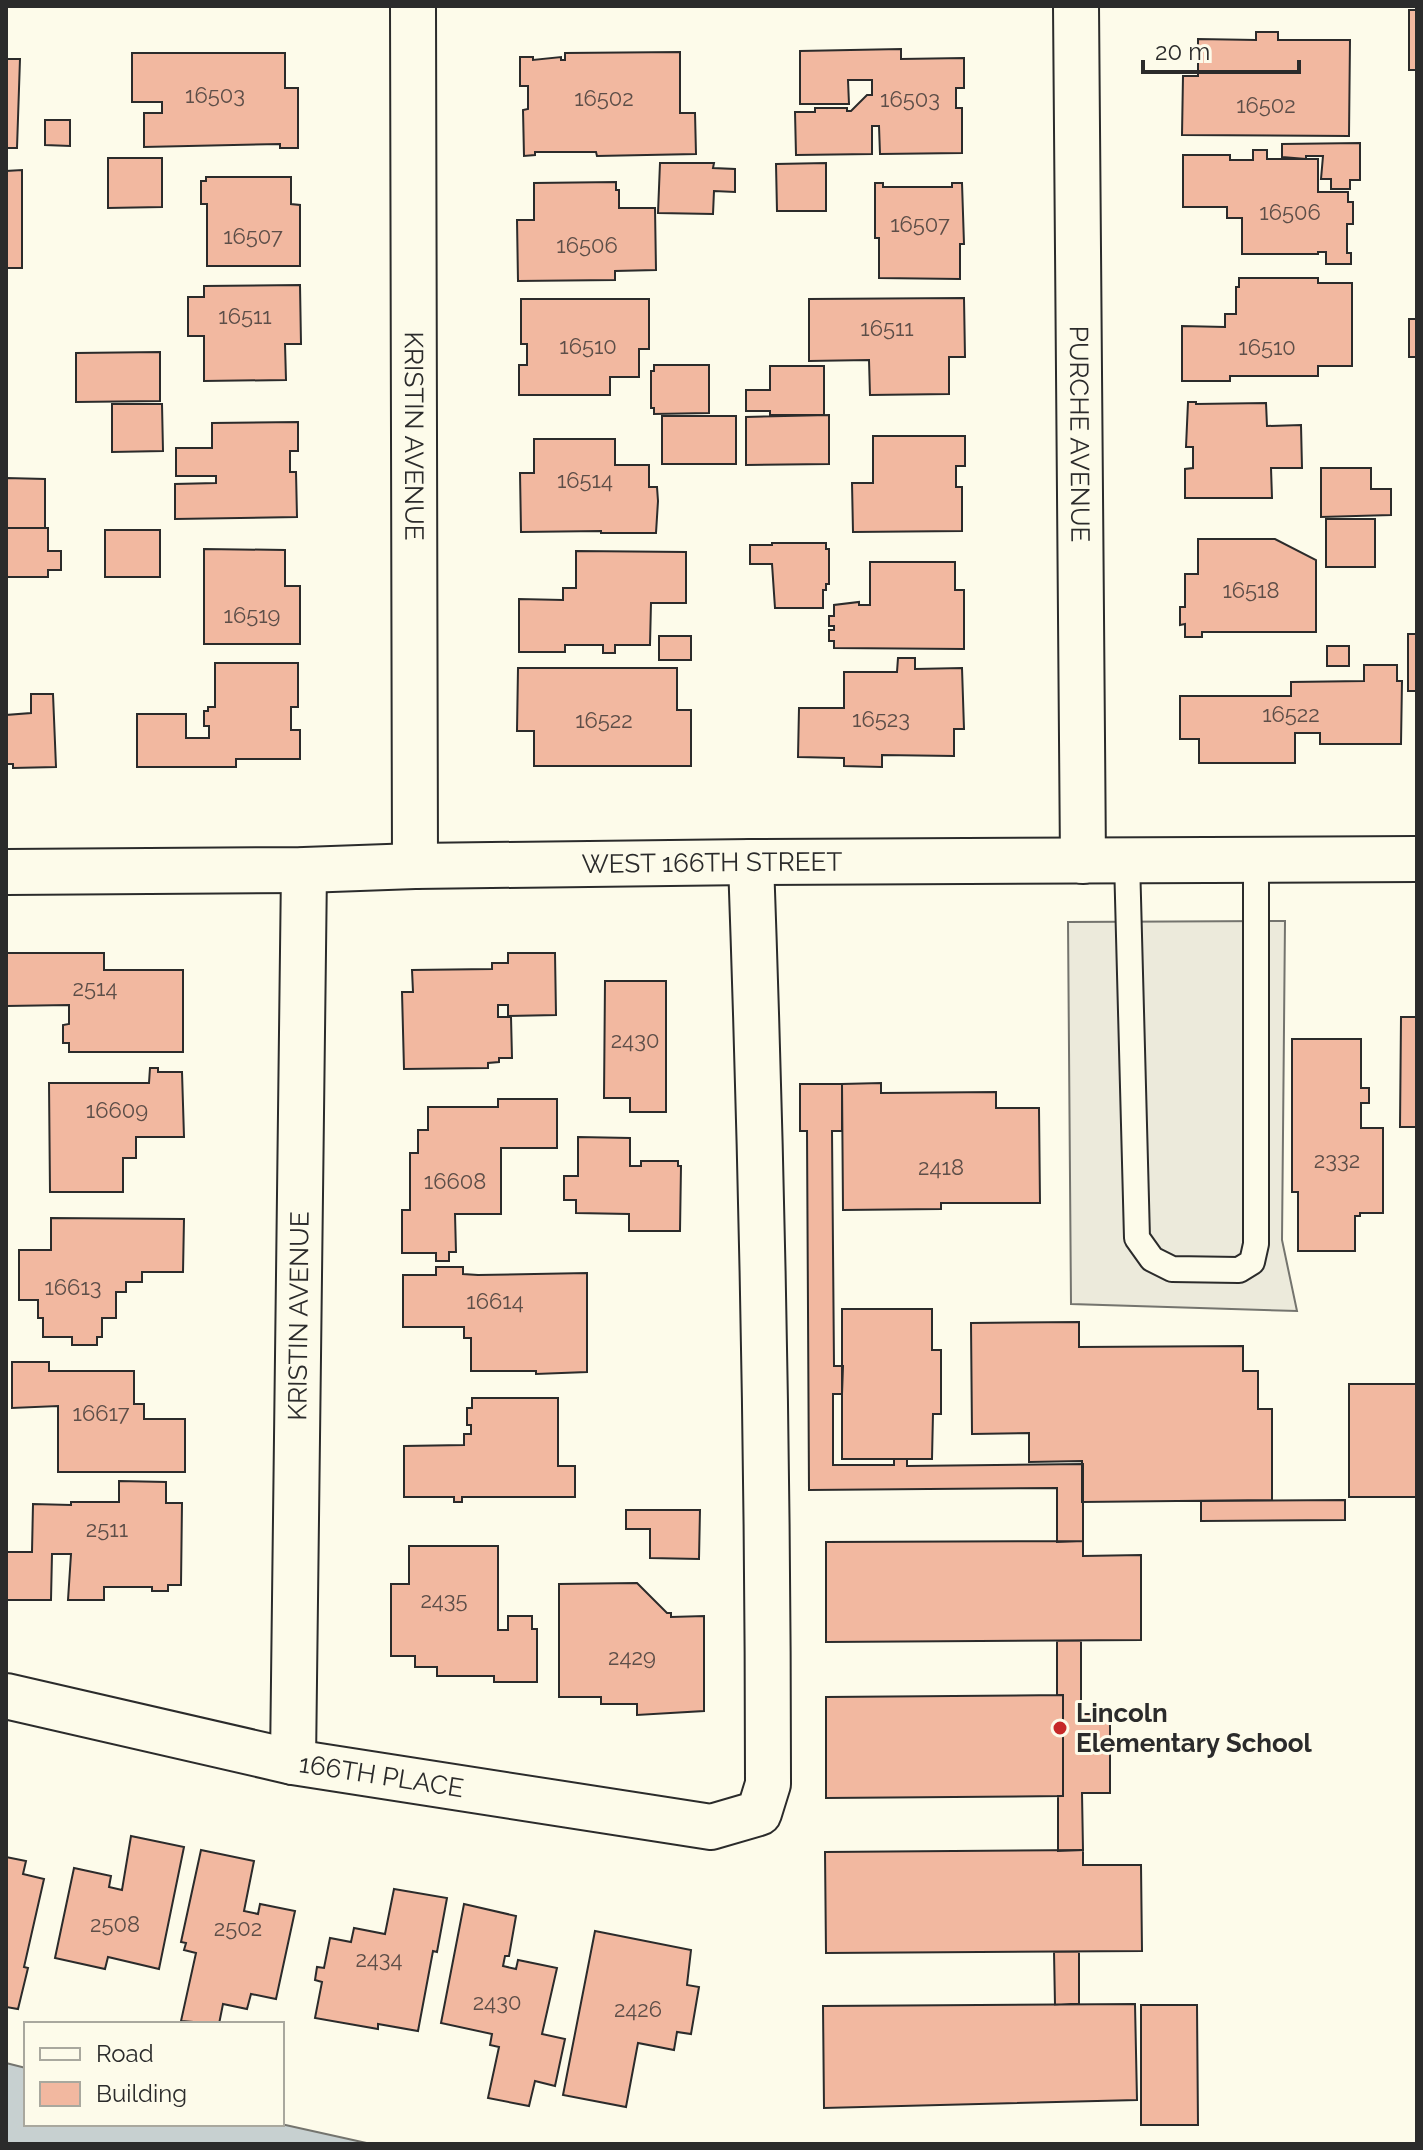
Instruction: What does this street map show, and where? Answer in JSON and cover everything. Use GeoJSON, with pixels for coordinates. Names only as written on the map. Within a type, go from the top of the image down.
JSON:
{"type":"FeatureCollection","features":[{"type":"Feature","properties":{"kind":"street","name":"KRISTIN AVENUE"},"geometry":{"type":"LineString","coordinates":[[413,6],[415,866]]}},
{"type":"Feature","properties":{"kind":"street","name":"PURCHE AVENUE"},"geometry":{"type":"LineString","coordinates":[[1076,6],[1083,861]]}},
{"type":"Feature","properties":{"kind":"street","name":"WEST 166TH STREET"},"geometry":{"type":"LineString","coordinates":[[6,872],[751,862],[1417,859]]}},
{"type":"Feature","properties":{"kind":"street","name":"166TH PLACE"},"geometry":{"type":"LineString","coordinates":[[6,1696],[293,1762],[711,1827],[759,1813],[768,1784],[768,1561],[765,1333],[751,862]]}},
{"type":"Feature","properties":{"kind":"street","name":"KRISTIN AVENUE"},"geometry":{"type":"LineString","coordinates":[[293,1762],[304,870]]}},
{"type":"Feature","properties":{"kind":"lane"},"geometry":{"type":"LineString","coordinates":[[1127,860],[1137,1238],[1152,1259],[1172,1269],[1239,1270],[1252,1262],[1256,1244],[1256,860]]}},
{"type":"Feature","properties":{"kind":"shaded area"},"geometry":{"type":"Polygon","coordinates":[[[1285,921],[1282,1240],[1297,1311],[1071,1304],[1068,922],[1285,921]]]}},
{"type":"Feature","properties":{"kind":"shaded area"},"geometry":{"type":"Polygon","coordinates":[[[6,2063],[24,2068],[24,2126],[284,2125],[371,2144],[6,2144],[6,2063]]]}},
{"type":"Feature","properties":{"kind":"building"},"geometry":{"type":"Polygon","coordinates":[[[1409,10],[1417,10],[1417,70],[1409,70],[1409,10]]]}},
{"type":"Feature","properties":{"kind":"building"},"geometry":{"type":"Polygon","coordinates":[[[1256,32],[1278,32],[1278,40],[1350,40],[1349,136],[1182,135],[1183,76],[1198,76],[1198,39],[1256,40],[1256,32]]]}},
{"type":"Feature","properties":{"kind":"building"},"geometry":{"type":"Polygon","coordinates":[[[901,49],[901,59],[964,58],[964,88],[956,88],[956,108],[962,108],[962,153],[880,154],[879,126],[872,126],[872,154],[796,155],[795,112],[815,112],[815,108],[847,108],[851,111],[867,95],[872,95],[872,80],[848,80],[849,104],[800,104],[800,51],[901,49]]]}},
{"type":"Feature","properties":{"kind":"building"},"geometry":{"type":"Polygon","coordinates":[[[680,52],[680,113],[695,113],[696,154],[597,156],[596,152],[535,152],[535,155],[524,156],[523,110],[528,109],[528,86],[520,86],[520,57],[533,57],[533,60],[561,57],[565,60],[565,53],[680,52]]]}},
{"type":"Feature","properties":{"kind":"building"},"geometry":{"type":"Polygon","coordinates":[[[132,53],[285,53],[285,88],[298,88],[298,148],[280,148],[280,144],[144,147],[144,113],[162,113],[162,102],[132,102],[132,53]]]}},
{"type":"Feature","properties":{"kind":"building"},"geometry":{"type":"Polygon","coordinates":[[[6,59],[20,59],[17,148],[6,148],[6,59]]]}},
{"type":"Feature","properties":{"kind":"building"},"geometry":{"type":"Polygon","coordinates":[[[45,120],[70,120],[70,146],[45,145],[45,120]]]}},
{"type":"Feature","properties":{"kind":"building"},"geometry":{"type":"Polygon","coordinates":[[[1360,143],[1360,180],[1350,180],[1350,189],[1331,189],[1331,179],[1321,179],[1323,156],[1306,156],[1306,159],[1282,157],[1282,144],[1360,143]]]}},
{"type":"Feature","properties":{"kind":"building"},"geometry":{"type":"Polygon","coordinates":[[[1253,150],[1267,150],[1267,159],[1318,159],[1318,192],[1348,192],[1348,202],[1353,202],[1353,224],[1347,224],[1347,253],[1351,253],[1351,264],[1326,264],[1326,252],[1242,254],[1242,218],[1227,218],[1227,207],[1183,207],[1183,155],[1230,155],[1230,160],[1253,160],[1253,150]]]}},
{"type":"Feature","properties":{"kind":"building"},"geometry":{"type":"Polygon","coordinates":[[[108,158],[162,158],[162,207],[108,208],[108,158]]]}},
{"type":"Feature","properties":{"kind":"building"},"geometry":{"type":"Polygon","coordinates":[[[660,163],[714,163],[713,168],[735,169],[735,192],[714,191],[713,214],[658,213],[660,163]]]}},
{"type":"Feature","properties":{"kind":"building"},"geometry":{"type":"Polygon","coordinates":[[[826,163],[826,211],[777,211],[776,164],[826,163]]]}},
{"type":"Feature","properties":{"kind":"building"},"geometry":{"type":"Polygon","coordinates":[[[22,170],[22,268],[6,268],[6,171],[22,170]]]}},
{"type":"Feature","properties":{"kind":"building"},"geometry":{"type":"Polygon","coordinates":[[[206,177],[291,177],[291,204],[300,205],[300,266],[207,266],[207,204],[201,204],[201,181],[206,181],[206,177]]]}},
{"type":"Feature","properties":{"kind":"building"},"geometry":{"type":"Polygon","coordinates":[[[616,182],[619,208],[655,208],[656,270],[615,271],[615,280],[518,281],[517,220],[534,220],[534,183],[616,182]]]}},
{"type":"Feature","properties":{"kind":"building"},"geometry":{"type":"Polygon","coordinates":[[[875,183],[883,183],[883,187],[952,187],[952,183],[962,183],[964,244],[960,244],[960,279],[879,278],[875,183]]]}},
{"type":"Feature","properties":{"kind":"building"},"geometry":{"type":"Polygon","coordinates":[[[1239,278],[1318,278],[1318,283],[1352,283],[1352,366],[1318,366],[1318,376],[1230,376],[1230,381],[1182,381],[1182,326],[1225,327],[1225,314],[1236,314],[1239,278]]]}},
{"type":"Feature","properties":{"kind":"building"},"geometry":{"type":"Polygon","coordinates":[[[300,285],[301,344],[285,344],[286,380],[204,381],[204,336],[188,336],[188,297],[204,297],[204,286],[300,285]]]}},
{"type":"Feature","properties":{"kind":"building"},"geometry":{"type":"Polygon","coordinates":[[[964,298],[965,357],[949,357],[949,394],[870,395],[869,360],[809,361],[809,299],[964,298]]]}},
{"type":"Feature","properties":{"kind":"building"},"geometry":{"type":"Polygon","coordinates":[[[521,299],[649,299],[649,349],[639,349],[639,377],[610,377],[610,395],[519,395],[519,365],[527,365],[527,344],[521,344],[521,299]]]}},
{"type":"Feature","properties":{"kind":"building"},"geometry":{"type":"Polygon","coordinates":[[[1409,319],[1417,319],[1417,357],[1409,357],[1409,319]]]}},
{"type":"Feature","properties":{"kind":"building"},"geometry":{"type":"Polygon","coordinates":[[[160,352],[160,401],[76,402],[76,353],[160,352]]]}},
{"type":"Feature","properties":{"kind":"building"},"geometry":{"type":"Polygon","coordinates":[[[654,365],[709,365],[709,413],[654,414],[654,408],[651,408],[651,371],[654,371],[654,365]]]}},
{"type":"Feature","properties":{"kind":"building"},"geometry":{"type":"Polygon","coordinates":[[[770,366],[824,366],[824,415],[770,415],[770,411],[746,411],[746,390],[770,390],[770,366]]]}},
{"type":"Feature","properties":{"kind":"building"},"geometry":{"type":"Polygon","coordinates":[[[1188,402],[1266,403],[1267,426],[1301,425],[1302,468],[1271,468],[1272,498],[1185,498],[1185,469],[1193,468],[1193,447],[1186,447],[1188,402]]]}},
{"type":"Feature","properties":{"kind":"building"},"geometry":{"type":"Polygon","coordinates":[[[112,404],[162,404],[163,451],[112,452],[112,404]]]}},
{"type":"Feature","properties":{"kind":"building"},"geometry":{"type":"Polygon","coordinates":[[[829,415],[829,464],[746,465],[746,417],[829,415]]]}},
{"type":"Feature","properties":{"kind":"building"},"geometry":{"type":"Polygon","coordinates":[[[662,416],[736,416],[736,464],[662,464],[662,416]]]}},
{"type":"Feature","properties":{"kind":"building"},"geometry":{"type":"Polygon","coordinates":[[[298,422],[298,451],[290,451],[290,472],[296,472],[297,517],[175,519],[175,484],[216,483],[216,476],[176,476],[176,448],[212,448],[212,423],[298,422]]]}},
{"type":"Feature","properties":{"kind":"building"},"geometry":{"type":"Polygon","coordinates":[[[873,436],[965,436],[965,466],[956,466],[956,487],[962,487],[962,531],[853,532],[852,483],[873,483],[873,436]]]}},
{"type":"Feature","properties":{"kind":"building"},"geometry":{"type":"Polygon","coordinates":[[[534,439],[615,439],[615,465],[649,465],[649,487],[657,487],[656,533],[521,532],[520,473],[534,473],[534,439]]]}},
{"type":"Feature","properties":{"kind":"building"},"geometry":{"type":"Polygon","coordinates":[[[1321,468],[1371,468],[1371,489],[1391,489],[1391,515],[1321,517],[1321,468]]]}},
{"type":"Feature","properties":{"kind":"building"},"geometry":{"type":"Polygon","coordinates":[[[6,478],[45,479],[45,528],[6,528],[6,478]]]}},
{"type":"Feature","properties":{"kind":"building"},"geometry":{"type":"Polygon","coordinates":[[[1326,519],[1375,519],[1375,567],[1326,567],[1326,519]]]}},
{"type":"Feature","properties":{"kind":"building"},"geometry":{"type":"Polygon","coordinates":[[[6,528],[48,528],[48,551],[61,551],[61,570],[48,570],[48,577],[6,577],[6,528]]]}},
{"type":"Feature","properties":{"kind":"building"},"geometry":{"type":"Polygon","coordinates":[[[105,530],[160,530],[160,577],[105,577],[105,530]]]}},
{"type":"Feature","properties":{"kind":"building"},"geometry":{"type":"Polygon","coordinates":[[[1198,539],[1275,539],[1316,560],[1316,632],[1202,632],[1202,637],[1185,637],[1185,624],[1180,625],[1180,607],[1185,607],[1185,574],[1198,574],[1198,539]]]}},
{"type":"Feature","properties":{"kind":"building"},"geometry":{"type":"Polygon","coordinates":[[[826,543],[826,549],[829,549],[829,584],[823,590],[823,608],[775,608],[772,564],[750,564],[750,545],[826,543]]]}},
{"type":"Feature","properties":{"kind":"building"},"geometry":{"type":"Polygon","coordinates":[[[204,549],[285,550],[285,586],[300,586],[300,644],[204,644],[204,549]]]}},
{"type":"Feature","properties":{"kind":"building"},"geometry":{"type":"Polygon","coordinates":[[[576,551],[686,552],[686,603],[651,603],[650,645],[615,645],[615,653],[603,653],[603,645],[565,645],[565,652],[519,652],[519,599],[563,600],[563,588],[576,588],[576,551]]]}},
{"type":"Feature","properties":{"kind":"building"},"geometry":{"type":"Polygon","coordinates":[[[870,562],[955,562],[955,590],[964,590],[964,649],[834,648],[834,641],[829,641],[829,630],[834,630],[834,626],[829,626],[829,616],[834,616],[834,605],[859,602],[859,605],[870,605],[870,562]]]}},
{"type":"Feature","properties":{"kind":"building"},"geometry":{"type":"Polygon","coordinates":[[[1408,634],[1417,634],[1417,691],[1408,691],[1408,634]]]}},
{"type":"Feature","properties":{"kind":"building"},"geometry":{"type":"Polygon","coordinates":[[[659,636],[691,636],[691,660],[659,660],[659,636]]]}},
{"type":"Feature","properties":{"kind":"building"},"geometry":{"type":"Polygon","coordinates":[[[1327,646],[1349,646],[1349,666],[1327,666],[1327,646]]]}},
{"type":"Feature","properties":{"kind":"building"},"geometry":{"type":"Polygon","coordinates":[[[898,658],[915,658],[915,669],[962,668],[964,729],[954,729],[954,756],[882,755],[882,767],[844,766],[844,758],[798,757],[799,708],[844,708],[844,672],[897,672],[898,658]]]}},
{"type":"Feature","properties":{"kind":"building"},"geometry":{"type":"Polygon","coordinates":[[[215,663],[298,663],[298,707],[291,707],[291,730],[300,730],[300,759],[236,759],[236,767],[137,767],[137,714],[186,714],[186,738],[209,738],[209,726],[204,726],[204,711],[215,707],[215,663]]]}},
{"type":"Feature","properties":{"kind":"building"},"geometry":{"type":"Polygon","coordinates":[[[1364,665],[1397,665],[1397,681],[1402,681],[1401,744],[1320,744],[1320,733],[1295,733],[1295,763],[1199,763],[1199,739],[1180,739],[1180,696],[1291,696],[1291,682],[1364,681],[1364,665]]]}},
{"type":"Feature","properties":{"kind":"building"},"geometry":{"type":"Polygon","coordinates":[[[518,668],[677,668],[677,710],[691,710],[691,766],[534,766],[534,731],[517,731],[518,668]]]}},
{"type":"Feature","properties":{"kind":"building"},"geometry":{"type":"Polygon","coordinates":[[[31,694],[53,694],[56,767],[13,768],[13,764],[6,764],[6,715],[31,713],[31,694]]]}},
{"type":"Feature","properties":{"kind":"building"},"geometry":{"type":"Polygon","coordinates":[[[6,953],[104,953],[104,970],[183,970],[183,1052],[69,1052],[69,1043],[63,1043],[63,1025],[69,1024],[69,1005],[6,1006],[6,953]]]}},
{"type":"Feature","properties":{"kind":"building"},"geometry":{"type":"Polygon","coordinates":[[[508,953],[555,953],[556,1015],[508,1016],[508,1005],[498,1005],[498,1017],[511,1017],[512,1058],[499,1058],[499,1062],[488,1063],[488,1068],[404,1069],[402,992],[413,992],[412,970],[492,969],[492,963],[508,963],[508,953]]]}},
{"type":"Feature","properties":{"kind":"building"},"geometry":{"type":"Polygon","coordinates":[[[605,981],[666,981],[666,1112],[630,1112],[630,1098],[604,1098],[605,981]]]}},
{"type":"Feature","properties":{"kind":"building"},"geometry":{"type":"Polygon","coordinates":[[[1401,1017],[1417,1017],[1417,1127],[1400,1127],[1401,1017]]]}},
{"type":"Feature","properties":{"kind":"building"},"geometry":{"type":"Polygon","coordinates":[[[1292,1039],[1361,1039],[1361,1088],[1369,1088],[1369,1103],[1361,1103],[1361,1128],[1383,1128],[1383,1213],[1360,1213],[1360,1216],[1355,1216],[1355,1251],[1298,1251],[1298,1192],[1292,1192],[1292,1039]]]}},
{"type":"Feature","properties":{"kind":"building"},"geometry":{"type":"Polygon","coordinates":[[[150,1068],[158,1068],[158,1072],[182,1072],[184,1137],[136,1137],[136,1158],[123,1158],[123,1192],[50,1192],[49,1083],[149,1083],[150,1068]]]}},
{"type":"Feature","properties":{"kind":"building"},"geometry":{"type":"Polygon","coordinates":[[[881,1083],[881,1093],[996,1092],[996,1108],[1039,1108],[1040,1203],[941,1203],[941,1209],[843,1210],[842,1084],[881,1083]]]}},
{"type":"Feature","properties":{"kind":"building"},"geometry":{"type":"Polygon","coordinates":[[[800,1084],[842,1084],[842,1131],[832,1131],[834,1366],[843,1366],[842,1394],[833,1394],[833,1465],[894,1465],[894,1459],[907,1459],[907,1466],[1083,1464],[1083,1541],[1057,1542],[1057,1488],[809,1490],[807,1131],[800,1131],[800,1084]]]}},
{"type":"Feature","properties":{"kind":"building"},"geometry":{"type":"Polygon","coordinates":[[[498,1099],[557,1099],[557,1148],[501,1148],[501,1214],[455,1214],[456,1252],[449,1252],[449,1261],[436,1261],[436,1253],[402,1253],[402,1210],[410,1210],[410,1153],[418,1153],[418,1130],[428,1130],[428,1107],[498,1107],[498,1099]]]}},
{"type":"Feature","properties":{"kind":"building"},"geometry":{"type":"Polygon","coordinates":[[[578,1137],[630,1138],[630,1166],[641,1166],[641,1161],[678,1161],[678,1166],[681,1166],[680,1231],[629,1231],[629,1214],[576,1213],[576,1200],[564,1200],[564,1176],[578,1176],[578,1137]]]}},
{"type":"Feature","properties":{"kind":"building"},"geometry":{"type":"Polygon","coordinates":[[[51,1218],[184,1219],[183,1272],[142,1272],[142,1282],[126,1282],[126,1292],[116,1292],[116,1318],[102,1318],[102,1337],[97,1337],[97,1345],[72,1345],[72,1337],[43,1337],[43,1318],[38,1318],[38,1300],[19,1300],[19,1250],[51,1250],[51,1218]]]}},
{"type":"Feature","properties":{"kind":"building"},"geometry":{"type":"Polygon","coordinates":[[[436,1267],[463,1267],[463,1274],[478,1275],[587,1273],[587,1372],[536,1374],[536,1371],[471,1371],[471,1338],[464,1338],[464,1327],[403,1327],[403,1275],[436,1275],[436,1267]]]}},
{"type":"Feature","properties":{"kind":"building"},"geometry":{"type":"Polygon","coordinates":[[[842,1309],[932,1309],[932,1350],[941,1350],[941,1414],[933,1414],[932,1459],[842,1459],[842,1309]]]}},
{"type":"Feature","properties":{"kind":"building"},"geometry":{"type":"Polygon","coordinates":[[[1079,1322],[1079,1347],[1243,1346],[1243,1371],[1258,1371],[1258,1409],[1272,1409],[1272,1500],[1082,1502],[1082,1461],[1029,1462],[1029,1433],[972,1434],[971,1323],[1079,1322]]]}},
{"type":"Feature","properties":{"kind":"building"},"geometry":{"type":"Polygon","coordinates":[[[12,1362],[49,1362],[49,1371],[134,1371],[134,1404],[144,1404],[144,1419],[185,1419],[185,1472],[58,1472],[58,1406],[12,1408],[12,1362]]]}},
{"type":"Feature","properties":{"kind":"building"},"geometry":{"type":"Polygon","coordinates":[[[1349,1384],[1417,1384],[1417,1497],[1349,1497],[1349,1384]]]}},
{"type":"Feature","properties":{"kind":"building"},"geometry":{"type":"Polygon","coordinates":[[[472,1398],[558,1398],[558,1466],[575,1466],[575,1497],[462,1497],[462,1502],[454,1502],[454,1497],[404,1497],[404,1446],[464,1445],[464,1434],[471,1434],[471,1425],[467,1425],[467,1408],[472,1408],[472,1398]]]}},
{"type":"Feature","properties":{"kind":"building"},"geometry":{"type":"Polygon","coordinates":[[[119,1481],[166,1482],[166,1503],[182,1503],[181,1585],[168,1585],[168,1591],[152,1591],[152,1587],[104,1587],[104,1600],[68,1600],[71,1554],[52,1554],[51,1600],[6,1600],[6,1552],[32,1552],[33,1504],[119,1502],[119,1481]]]}},
{"type":"Feature","properties":{"kind":"building"},"geometry":{"type":"Polygon","coordinates":[[[1345,1500],[1345,1520],[1201,1521],[1201,1501],[1345,1500]]]}},
{"type":"Feature","properties":{"kind":"building"},"geometry":{"type":"Polygon","coordinates":[[[626,1510],[700,1510],[699,1559],[650,1558],[650,1529],[626,1529],[626,1510]]]}},
{"type":"Feature","properties":{"kind":"building"},"geometry":{"type":"Polygon","coordinates":[[[1083,1541],[1083,1556],[1141,1555],[1141,1640],[826,1642],[826,1542],[1083,1541]]]}},
{"type":"Feature","properties":{"kind":"building"},"geometry":{"type":"Polygon","coordinates":[[[409,1546],[498,1546],[498,1630],[508,1630],[508,1616],[532,1616],[532,1629],[537,1629],[537,1682],[494,1682],[494,1676],[437,1676],[437,1667],[415,1667],[415,1656],[391,1656],[391,1584],[409,1584],[409,1546]]]}},
{"type":"Feature","properties":{"kind":"building"},"geometry":{"type":"Polygon","coordinates":[[[637,1583],[667,1613],[671,1613],[671,1617],[704,1616],[704,1711],[637,1715],[637,1704],[601,1704],[601,1697],[559,1697],[559,1584],[637,1583]]]}},
{"type":"Feature","properties":{"kind":"building"},"geometry":{"type":"Polygon","coordinates":[[[1057,1641],[1081,1641],[1081,1714],[1110,1714],[1110,1793],[1082,1793],[1083,1850],[1058,1851],[1058,1796],[1063,1796],[1063,1695],[1057,1695],[1057,1641]]]}},
{"type":"Feature","properties":{"kind":"building"},"geometry":{"type":"Polygon","coordinates":[[[1063,1695],[1063,1796],[826,1798],[826,1697],[1063,1695]]]}},
{"type":"Feature","properties":{"kind":"building"},"geometry":{"type":"Polygon","coordinates":[[[131,1836],[184,1847],[159,1969],[108,1957],[105,1969],[55,1958],[74,1868],[111,1876],[109,1887],[122,1890],[131,1836]]]}},
{"type":"Feature","properties":{"kind":"building"},"geometry":{"type":"Polygon","coordinates":[[[201,1850],[254,1861],[244,1911],[258,1914],[260,1904],[295,1911],[276,1999],[251,1994],[247,2009],[223,2004],[219,2022],[181,2021],[196,1953],[184,1950],[186,1943],[181,1942],[201,1850]]]}},
{"type":"Feature","properties":{"kind":"building"},"geometry":{"type":"Polygon","coordinates":[[[1083,1850],[1083,1865],[1141,1865],[1142,1951],[826,1953],[825,1852],[1083,1850]]]}},
{"type":"Feature","properties":{"kind":"building"},"geometry":{"type":"Polygon","coordinates":[[[6,1857],[26,1861],[23,1874],[44,1879],[18,2009],[6,2007],[6,1857]]]}},
{"type":"Feature","properties":{"kind":"building"},"geometry":{"type":"Polygon","coordinates":[[[394,1889],[447,1898],[418,2031],[378,2024],[378,2029],[315,2018],[322,1982],[315,1980],[317,1967],[324,1968],[330,1938],[351,1942],[354,1928],[385,1934],[394,1889]]]}},
{"type":"Feature","properties":{"kind":"building"},"geometry":{"type":"Polygon","coordinates":[[[464,1904],[516,1916],[509,1956],[505,1956],[503,1966],[516,1969],[518,1960],[557,1968],[542,2034],[565,2039],[555,2086],[535,2081],[529,2106],[488,2098],[499,2047],[490,2045],[492,2034],[441,2023],[464,1904]]]}},
{"type":"Feature","properties":{"kind":"building"},"geometry":{"type":"Polygon","coordinates":[[[595,1931],[691,1950],[687,1985],[699,1987],[691,2034],[677,2032],[674,2050],[638,2043],[626,2107],[563,2095],[595,1931]]]}},
{"type":"Feature","properties":{"kind":"building"},"geometry":{"type":"Polygon","coordinates":[[[1054,1952],[1079,1952],[1079,2004],[1055,2005],[1054,1952]]]}},
{"type":"Feature","properties":{"kind":"building"},"geometry":{"type":"Polygon","coordinates":[[[1135,2004],[1137,2100],[824,2108],[823,2006],[1135,2004]]]}},
{"type":"Feature","properties":{"kind":"building"},"geometry":{"type":"Polygon","coordinates":[[[1141,2005],[1197,2005],[1198,2125],[1141,2125],[1141,2005]]]}},
{"type":"Feature","properties":{"kind":"place","name":"Lincoln Elementary School"},"geometry":{"type":"Point","coordinates":[1060,1728]}}]}
